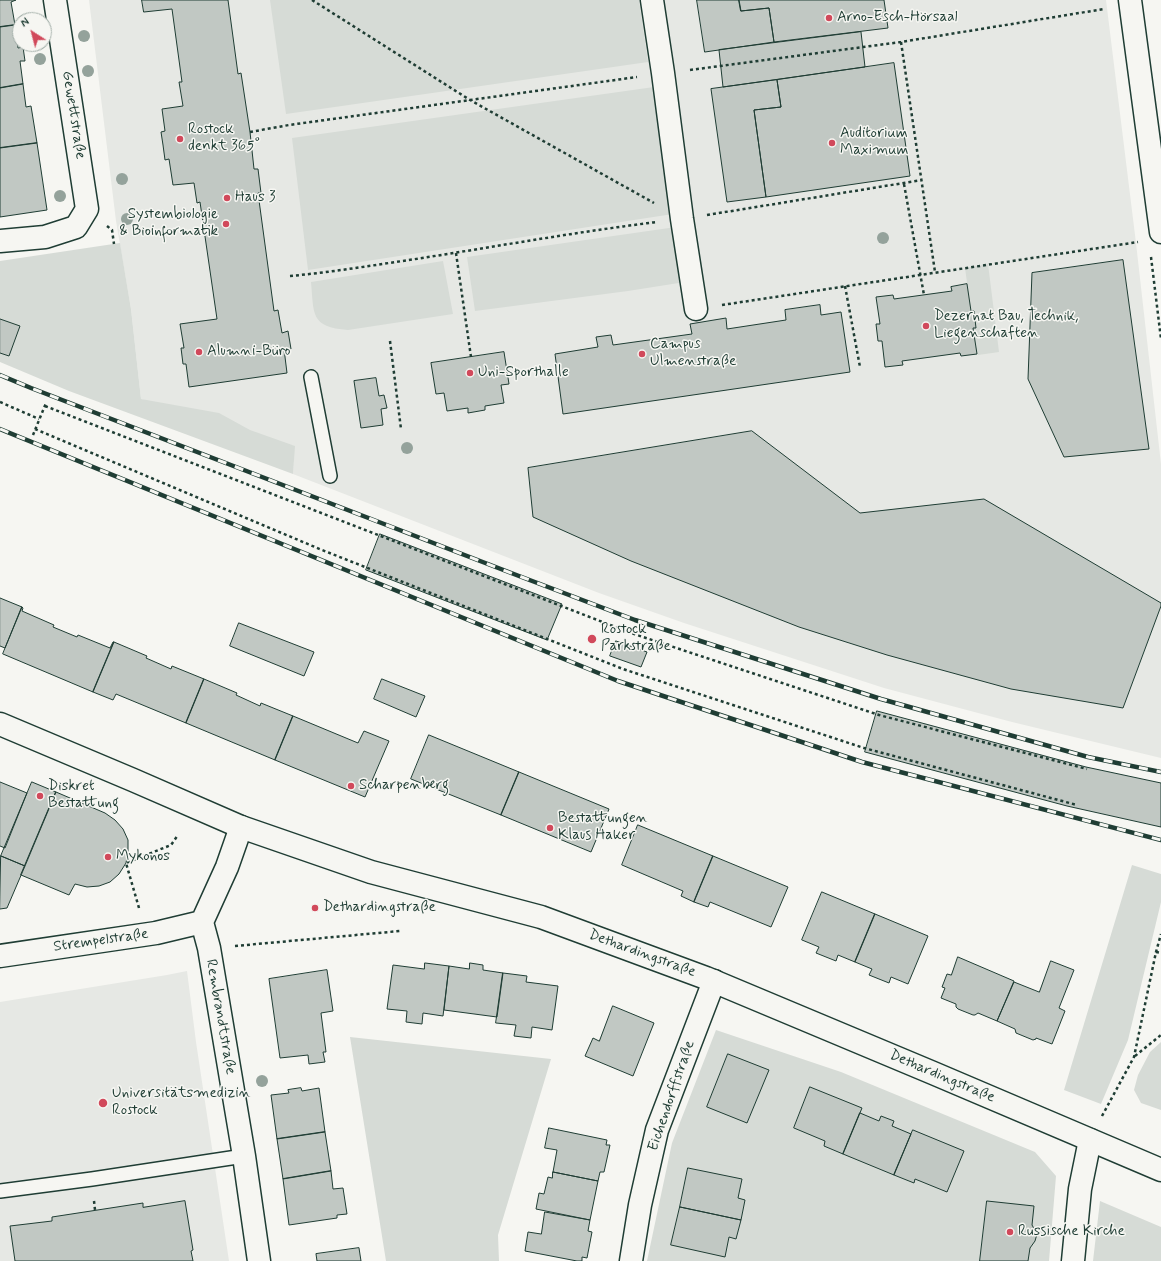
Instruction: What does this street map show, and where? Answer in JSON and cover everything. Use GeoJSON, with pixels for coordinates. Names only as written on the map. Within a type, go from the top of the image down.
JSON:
{"type":"FeatureCollection","features":[{"type":"Feature","properties":{"kind":"street","name":"Gewettstraße"},"geometry":{"type":"LineString","coordinates":[[0,241],[45,237],[76,227],[87,209],[55,0]]}},
{"type":"Feature","properties":{"kind":"street"},"geometry":{"type":"LineString","coordinates":[[652,0],[696,309]]}},
{"type":"Feature","properties":{"kind":"street"},"geometry":{"type":"LineString","coordinates":[[1130,0],[1152,237]]}},
{"type":"Feature","properties":{"kind":"street","name":"Dethardingstraße"},"geometry":{"type":"LineString","coordinates":[[0,724],[241,827],[371,872],[541,917],[714,981],[1161,1170]]}},
{"type":"Feature","properties":{"kind":"street"},"geometry":{"type":"LineString","coordinates":[[202,922],[227,866],[241,827]]}},
{"type":"Feature","properties":{"kind":"street","name":"Strempelstraße"},"geometry":{"type":"LineString","coordinates":[[0,956],[139,936],[202,922]]}},
{"type":"Feature","properties":{"kind":"street","name":"Rembrandtstraße"},"geometry":{"type":"LineString","coordinates":[[202,922],[209,948],[260,1261]]}},
{"type":"Feature","properties":{"kind":"street","name":"Eichendorffstraße"},"geometry":{"type":"LineString","coordinates":[[631,1261],[640,1205],[657,1130],[714,981]]}},
{"type":"Feature","properties":{"kind":"street"},"geometry":{"type":"LineString","coordinates":[[1073,1261],[1080,1189],[1090,1140]]}},
{"type":"Feature","properties":{"kind":"lane"},"geometry":{"type":"LineString","coordinates":[[311,377],[330,476]]}},
{"type":"Feature","properties":{"kind":"lane"},"geometry":{"type":"LineString","coordinates":[[0,1191],[244,1156]]}},
{"type":"Feature","properties":{"kind":"path"},"geometry":{"type":"LineString","coordinates":[[312,0],[470,100],[682,219]]}},
{"type":"Feature","properties":{"kind":"path"},"geometry":{"type":"LineString","coordinates":[[250,132],[289,125],[663,73],[901,42],[1108,9]]}},
{"type":"Feature","properties":{"kind":"path"},"geometry":{"type":"LineString","coordinates":[[901,42],[935,272]]}},
{"type":"Feature","properties":{"kind":"path"},"geometry":{"type":"LineString","coordinates":[[290,276],[314,274],[456,253],[623,226],[682,219],[922,180]]}},
{"type":"Feature","properties":{"kind":"path"},"geometry":{"type":"LineString","coordinates":[[904,184],[919,274],[924,294]]}},
{"type":"Feature","properties":{"kind":"path"},"geometry":{"type":"LineString","coordinates":[[696,309],[1152,237]]}},
{"type":"Feature","properties":{"kind":"path"},"geometry":{"type":"LineString","coordinates":[[456,253],[471,357]]}},
{"type":"Feature","properties":{"kind":"path"},"geometry":{"type":"LineString","coordinates":[[845,286],[860,367]]}},
{"type":"Feature","properties":{"kind":"path"},"geometry":{"type":"LineString","coordinates":[[390,341],[401,428]]}},
{"type":"Feature","properties":{"kind":"path"},"geometry":{"type":"LineString","coordinates":[[0,402],[39,418]]}},
{"type":"Feature","properties":{"kind":"path"},"geometry":{"type":"LineString","coordinates":[[33,435],[45,405],[631,632],[879,715],[1087,769]]}},
{"type":"Feature","properties":{"kind":"path"},"geometry":{"type":"LineString","coordinates":[[35,429],[322,550],[623,669],[864,748],[1077,805]]}},
{"type":"Feature","properties":{"kind":"path"},"geometry":{"type":"LineString","coordinates":[[139,936],[138,906],[126,864],[171,845],[178,835]]}},
{"type":"Feature","properties":{"kind":"path"},"geometry":{"type":"LineString","coordinates":[[209,948],[400,931]]}},
{"type":"Feature","properties":{"kind":"path"},"geometry":{"type":"LineString","coordinates":[[1102,1115],[1134,1057],[1161,934]]}},
{"type":"Feature","properties":{"kind":"path"},"geometry":{"type":"LineString","coordinates":[[1156,952],[1161,953]]}},
{"type":"Feature","properties":{"kind":"path"},"geometry":{"type":"LineString","coordinates":[[1134,1057],[1161,1035]]}},
{"type":"Feature","properties":{"kind":"shaded area","name":"Campus Ulmenstraße"},"geometry":{"type":"Polygon","coordinates":[[[89,0],[1106,0],[1161,464],[1161,758],[1012,722],[884,688],[684,623],[599,593],[293,474],[294,446],[141,399],[131,309],[116,221],[89,0]]]}},
{"type":"Feature","properties":{"kind":"shaded area"},"geometry":{"type":"Polygon","coordinates":[[[270,0],[639,0],[648,62],[286,114],[270,0]]]}},
{"type":"Feature","properties":{"kind":"shaded area"},"geometry":{"type":"Polygon","coordinates":[[[654,87],[673,214],[308,270],[292,138],[654,87]]]}},
{"type":"Feature","properties":{"kind":"shaded area"},"geometry":{"type":"Polygon","coordinates":[[[676,227],[685,282],[475,311],[467,257],[676,227]]]}},
{"type":"Feature","properties":{"kind":"shaded area"},"geometry":{"type":"Polygon","coordinates":[[[120,243],[131,309],[141,399],[219,413],[250,430],[295,446],[293,474],[69,391],[0,362],[0,261],[120,243]]]}},
{"type":"Feature","properties":{"kind":"shaded area"},"geometry":{"type":"Polygon","coordinates":[[[443,261],[453,314],[348,330],[327,326],[320,322],[316,317],[311,282],[443,261]]]}},
{"type":"Feature","properties":{"kind":"shaded area"},"geometry":{"type":"Polygon","coordinates":[[[988,264],[999,352],[978,355],[973,328],[976,327],[974,311],[971,311],[965,268],[988,264]]]}},
{"type":"Feature","properties":{"kind":"shaded area"},"geometry":{"type":"Polygon","coordinates":[[[1132,865],[1161,874],[1161,902],[1128,1040],[1101,1104],[1064,1090],[1132,865]]]}},
{"type":"Feature","properties":{"kind":"shaded area","name":"Universitätsmedizin Rostock"},"geometry":{"type":"Polygon","coordinates":[[[187,971],[196,1042],[229,1261],[0,1261],[0,1002],[187,971]]]}},
{"type":"Feature","properties":{"kind":"shaded area"},"geometry":{"type":"Polygon","coordinates":[[[716,1030],[841,1072],[1035,1152],[1056,1176],[1049,1261],[647,1261],[672,1143],[716,1030]]]}},
{"type":"Feature","properties":{"kind":"shaded area"},"geometry":{"type":"Polygon","coordinates":[[[350,1037],[551,1059],[498,1235],[499,1261],[386,1261],[350,1037]]]}},
{"type":"Feature","properties":{"kind":"shaded area"},"geometry":{"type":"Polygon","coordinates":[[[1161,1042],[1161,1110],[1141,1103],[1134,1090],[1138,1075],[1150,1052],[1161,1042]]]}},
{"type":"Feature","properties":{"kind":"shaded area"},"geometry":{"type":"Polygon","coordinates":[[[1100,1201],[1161,1227],[1161,1261],[1093,1261],[1100,1201]]]}},
{"type":"Feature","properties":{"kind":"building"},"geometry":{"type":"Polygon","coordinates":[[[0,0],[16,0],[11,2],[13,12],[12,25],[0,27],[0,0]]]}},
{"type":"Feature","properties":{"kind":"building","name":"Haus 3"},"geometry":{"type":"Polygon","coordinates":[[[142,0],[228,0],[238,74],[241,73],[254,169],[258,169],[261,193],[258,193],[274,311],[278,310],[282,333],[288,331],[291,349],[284,349],[287,373],[189,387],[186,364],[183,364],[181,348],[184,348],[180,324],[217,319],[200,202],[197,203],[194,183],[173,185],[169,159],[165,160],[161,132],[165,131],[162,109],[183,106],[179,82],[182,82],[172,9],[144,12],[142,0]]]}},
{"type":"Feature","properties":{"kind":"building"},"geometry":{"type":"Polygon","coordinates":[[[697,0],[739,0],[741,11],[769,8],[774,42],[705,52],[697,0]]]}},
{"type":"Feature","properties":{"kind":"building","name":"Arno-Esch-Hörsaal"},"geometry":{"type":"Polygon","coordinates":[[[739,0],[884,0],[888,28],[774,42],[769,8],[741,11],[739,0]]]}},
{"type":"Feature","properties":{"kind":"building"},"geometry":{"type":"Polygon","coordinates":[[[12,25],[12,52],[24,52],[25,61],[20,61],[23,84],[0,88],[0,27],[12,25]]]}},
{"type":"Feature","properties":{"kind":"building"},"geometry":{"type":"Polygon","coordinates":[[[861,32],[865,67],[723,87],[719,50],[861,32]]]}},
{"type":"Feature","properties":{"kind":"building","name":"Auditorium Maximum"},"geometry":{"type":"Polygon","coordinates":[[[894,63],[910,176],[766,197],[754,110],[781,107],[777,80],[894,63]]]}},
{"type":"Feature","properties":{"kind":"building"},"geometry":{"type":"Polygon","coordinates":[[[777,80],[781,107],[754,110],[766,197],[727,202],[711,89],[777,80]]]}},
{"type":"Feature","properties":{"kind":"building"},"geometry":{"type":"Polygon","coordinates":[[[23,84],[26,107],[31,106],[37,143],[0,148],[0,88],[23,84]]]}},
{"type":"Feature","properties":{"kind":"building"},"geometry":{"type":"Polygon","coordinates":[[[37,143],[47,210],[0,217],[0,148],[37,143]]]}},
{"type":"Feature","properties":{"kind":"building"},"geometry":{"type":"Polygon","coordinates":[[[1123,260],[1149,449],[1064,457],[1028,379],[1032,273],[1123,260]]]}},
{"type":"Feature","properties":{"kind":"building","name":"Dezernat Bau, Technik, Liegenschaften"},"geometry":{"type":"Polygon","coordinates":[[[967,284],[971,311],[974,311],[976,328],[973,328],[977,354],[961,356],[960,353],[902,361],[903,365],[885,367],[882,341],[878,341],[876,324],[880,324],[876,297],[893,295],[894,299],[952,291],[951,287],[967,284]]]}},
{"type":"Feature","properties":{"kind":"building"},"geometry":{"type":"Polygon","coordinates":[[[820,305],[821,315],[841,312],[850,372],[563,414],[555,354],[598,347],[596,337],[611,335],[613,345],[692,334],[690,324],[726,318],[727,329],[786,320],[785,310],[820,305]]]}},
{"type":"Feature","properties":{"kind":"building"},"geometry":{"type":"Polygon","coordinates":[[[0,319],[20,326],[9,356],[0,353],[0,319]]]}},
{"type":"Feature","properties":{"kind":"building","name":"Uni-Sporthalle"},"geometry":{"type":"Polygon","coordinates":[[[504,352],[509,384],[501,385],[504,403],[485,406],[485,410],[468,413],[468,408],[447,411],[444,393],[436,394],[431,363],[504,352]]]}},
{"type":"Feature","properties":{"kind":"building"},"geometry":{"type":"Polygon","coordinates":[[[376,378],[379,396],[384,395],[387,408],[381,409],[383,425],[361,428],[354,381],[376,378]]]}},
{"type":"Feature","properties":{"kind":"building"},"geometry":{"type":"Polygon","coordinates":[[[752,431],[860,513],[984,499],[1161,603],[1123,708],[1011,689],[887,655],[799,627],[631,561],[533,517],[528,468],[752,431]]]}},
{"type":"Feature","properties":{"kind":"building"},"geometry":{"type":"Polygon","coordinates":[[[380,534],[562,604],[547,640],[366,570],[380,534]]]}},
{"type":"Feature","properties":{"kind":"building"},"geometry":{"type":"Polygon","coordinates":[[[0,598],[22,607],[5,648],[0,646],[0,598]]]}},
{"type":"Feature","properties":{"kind":"building"},"geometry":{"type":"Polygon","coordinates":[[[22,607],[22,611],[54,625],[53,627],[77,637],[78,635],[110,648],[114,642],[93,692],[3,654],[22,607]]]}},
{"type":"Feature","properties":{"kind":"building"},"geometry":{"type":"Polygon","coordinates":[[[239,623],[314,652],[304,676],[230,646],[239,623]]]}},
{"type":"Feature","properties":{"kind":"building"},"geometry":{"type":"Polygon","coordinates":[[[616,641],[647,652],[641,667],[610,656],[616,641]]]}},
{"type":"Feature","properties":{"kind":"building"},"geometry":{"type":"Polygon","coordinates":[[[114,642],[147,656],[146,658],[171,669],[172,666],[204,679],[186,723],[116,694],[113,700],[93,692],[114,642]]]}},
{"type":"Feature","properties":{"kind":"building"},"geometry":{"type":"Polygon","coordinates":[[[204,679],[237,693],[236,695],[260,706],[261,703],[293,716],[275,760],[186,723],[204,679]]]}},
{"type":"Feature","properties":{"kind":"building"},"geometry":{"type":"Polygon","coordinates":[[[382,679],[425,696],[416,717],[374,699],[382,679]]]}},
{"type":"Feature","properties":{"kind":"building"},"geometry":{"type":"Polygon","coordinates":[[[877,711],[1086,767],[1161,783],[1161,827],[1067,806],[865,752],[877,711]]]}},
{"type":"Feature","properties":{"kind":"building"},"geometry":{"type":"Polygon","coordinates":[[[293,716],[358,743],[364,731],[389,741],[365,797],[275,760],[293,716]]]}},
{"type":"Feature","properties":{"kind":"building"},"geometry":{"type":"Polygon","coordinates":[[[429,735],[519,772],[501,815],[411,779],[429,735]]]}},
{"type":"Feature","properties":{"kind":"building"},"geometry":{"type":"Polygon","coordinates":[[[519,772],[609,809],[591,852],[501,815],[519,772]]]}},
{"type":"Feature","properties":{"kind":"building"},"geometry":{"type":"Polygon","coordinates":[[[0,782],[27,793],[5,848],[0,846],[0,782]]]}},
{"type":"Feature","properties":{"kind":"building"},"geometry":{"type":"Polygon","coordinates":[[[32,782],[56,792],[25,866],[1,856],[32,782]]]}},
{"type":"Feature","properties":{"kind":"building"},"geometry":{"type":"Polygon","coordinates":[[[56,792],[105,813],[115,820],[123,829],[128,840],[126,863],[119,874],[110,882],[99,886],[87,887],[75,884],[69,895],[21,875],[56,792]]]}},
{"type":"Feature","properties":{"kind":"building"},"geometry":{"type":"Polygon","coordinates":[[[638,825],[713,856],[694,902],[681,896],[683,891],[622,865],[638,825]]]}},
{"type":"Feature","properties":{"kind":"building"},"geometry":{"type":"Polygon","coordinates":[[[1,856],[25,866],[7,908],[0,909],[1,856]]]}},
{"type":"Feature","properties":{"kind":"building"},"geometry":{"type":"Polygon","coordinates":[[[713,856],[788,887],[771,927],[710,902],[708,907],[694,902],[713,856]]]}},
{"type":"Feature","properties":{"kind":"building"},"geometry":{"type":"Polygon","coordinates":[[[822,892],[875,914],[855,962],[838,955],[836,961],[816,953],[819,947],[802,940],[822,892]]]}},
{"type":"Feature","properties":{"kind":"building"},"geometry":{"type":"Polygon","coordinates":[[[875,914],[928,936],[908,984],[891,977],[889,983],[869,975],[872,969],[855,962],[875,914]]]}},
{"type":"Feature","properties":{"kind":"building"},"geometry":{"type":"Polygon","coordinates":[[[958,957],[1014,981],[997,1021],[978,1013],[973,1015],[958,1009],[956,1004],[941,998],[945,988],[942,987],[947,974],[951,975],[958,957]]]}},
{"type":"Feature","properties":{"kind":"building"},"geometry":{"type":"Polygon","coordinates":[[[1051,961],[1074,970],[1059,1008],[1065,1011],[1052,1044],[1036,1038],[1033,1040],[1016,1033],[1015,1029],[997,1021],[1014,982],[1039,992],[1051,961]]]}},
{"type":"Feature","properties":{"kind":"building"},"geometry":{"type":"Polygon","coordinates":[[[425,963],[449,966],[443,1016],[423,1013],[422,1024],[406,1022],[407,1011],[387,1009],[393,965],[424,969],[425,963]]]}},
{"type":"Feature","properties":{"kind":"building"},"geometry":{"type":"Polygon","coordinates":[[[470,963],[483,965],[483,970],[503,973],[497,1017],[444,1010],[449,966],[469,969],[470,963]]]}},
{"type":"Feature","properties":{"kind":"building"},"geometry":{"type":"Polygon","coordinates":[[[327,970],[333,1011],[321,1013],[326,1052],[323,1052],[325,1062],[309,1064],[308,1055],[280,1058],[269,979],[327,970]]]}},
{"type":"Feature","properties":{"kind":"building"},"geometry":{"type":"Polygon","coordinates":[[[503,973],[527,976],[526,982],[558,986],[552,1030],[532,1027],[531,1038],[514,1036],[516,1025],[496,1023],[503,973]]]}},
{"type":"Feature","properties":{"kind":"building"},"geometry":{"type":"Polygon","coordinates":[[[613,1006],[654,1023],[633,1076],[585,1056],[593,1038],[599,1041],[613,1006]]]}},
{"type":"Feature","properties":{"kind":"building"},"geometry":{"type":"Polygon","coordinates":[[[728,1054],[769,1070],[747,1123],[707,1107],[728,1054]]]}},
{"type":"Feature","properties":{"kind":"building"},"geometry":{"type":"Polygon","coordinates":[[[810,1087],[862,1108],[843,1154],[824,1146],[825,1141],[794,1128],[810,1087]]]}},
{"type":"Feature","properties":{"kind":"building"},"geometry":{"type":"Polygon","coordinates":[[[301,1088],[302,1091],[319,1088],[325,1132],[277,1139],[271,1095],[289,1093],[288,1090],[301,1088]]]}},
{"type":"Feature","properties":{"kind":"building"},"geometry":{"type":"Polygon","coordinates":[[[860,1113],[879,1121],[881,1116],[894,1121],[892,1126],[911,1134],[894,1175],[843,1154],[860,1113]]]}},
{"type":"Feature","properties":{"kind":"building"},"geometry":{"type":"Polygon","coordinates":[[[549,1128],[607,1140],[606,1145],[610,1145],[604,1172],[600,1172],[598,1181],[553,1172],[557,1150],[545,1148],[549,1128]]]}},
{"type":"Feature","properties":{"kind":"building"},"geometry":{"type":"Polygon","coordinates":[[[913,1130],[964,1151],[947,1192],[915,1179],[914,1183],[894,1175],[913,1130]]]}},
{"type":"Feature","properties":{"kind":"building"},"geometry":{"type":"Polygon","coordinates":[[[325,1132],[331,1171],[283,1179],[277,1139],[325,1132]]]}},
{"type":"Feature","properties":{"kind":"building"},"geometry":{"type":"Polygon","coordinates":[[[688,1168],[742,1179],[738,1198],[745,1200],[741,1220],[680,1207],[688,1168]]]}},
{"type":"Feature","properties":{"kind":"building"},"geometry":{"type":"Polygon","coordinates":[[[331,1171],[333,1189],[343,1188],[347,1214],[337,1215],[337,1218],[289,1225],[283,1179],[331,1171]]]}},
{"type":"Feature","properties":{"kind":"building"},"geometry":{"type":"Polygon","coordinates":[[[553,1172],[598,1181],[590,1220],[536,1209],[539,1193],[544,1194],[548,1177],[552,1178],[553,1172]]]}},
{"type":"Feature","properties":{"kind":"building"},"geometry":{"type":"Polygon","coordinates":[[[185,1201],[193,1250],[191,1251],[193,1261],[15,1261],[10,1226],[52,1221],[52,1217],[143,1203],[143,1207],[185,1201]]]}},
{"type":"Feature","properties":{"kind":"building","name":"Russische Kirche"},"geometry":{"type":"Polygon","coordinates":[[[987,1201],[1034,1206],[1032,1225],[1037,1234],[1035,1241],[1030,1248],[1028,1261],[980,1261],[987,1201]]]}},
{"type":"Feature","properties":{"kind":"building"},"geometry":{"type":"Polygon","coordinates":[[[680,1207],[741,1220],[736,1239],[729,1237],[725,1257],[671,1245],[680,1207]]]}},
{"type":"Feature","properties":{"kind":"building"},"geometry":{"type":"Polygon","coordinates":[[[545,1212],[590,1220],[588,1231],[592,1232],[587,1258],[582,1257],[582,1261],[577,1261],[525,1251],[528,1232],[541,1234],[545,1212]]]}},
{"type":"Feature","properties":{"kind":"building"},"geometry":{"type":"Polygon","coordinates":[[[359,1248],[361,1261],[317,1261],[316,1254],[359,1248]]]}},
{"type":"Feature","properties":{"kind":"railway"},"geometry":{"type":"LineString","coordinates":[[0,375],[635,620],[881,699],[1088,757],[1161,772]]}},
{"type":"Feature","properties":{"kind":"railway"},"geometry":{"type":"LineString","coordinates":[[0,429],[618,681],[862,762],[1161,840]]}},
{"type":"Feature","properties":{"kind":"place","name":"Arno-Esch-Hörsaal"},"geometry":{"type":"Point","coordinates":[829,18]}},
{"type":"Feature","properties":{"kind":"place","name":"Rostock denkt 365°"},"geometry":{"type":"Point","coordinates":[180,139]}},
{"type":"Feature","properties":{"kind":"place","name":"Auditorium Maximum"},"geometry":{"type":"Point","coordinates":[832,143]}},
{"type":"Feature","properties":{"kind":"place","name":"Haus 3"},"geometry":{"type":"Point","coordinates":[227,198]}},
{"type":"Feature","properties":{"kind":"place","name":"Systembiologie & Bioinformatik"},"geometry":{"type":"Point","coordinates":[226,224]}},
{"type":"Feature","properties":{"kind":"place","name":"Dezernat Bau, Technik, Liegenschaften"},"geometry":{"type":"Point","coordinates":[926,326]}},
{"type":"Feature","properties":{"kind":"place","name":"Alumni-Büro"},"geometry":{"type":"Point","coordinates":[199,352]}},
{"type":"Feature","properties":{"kind":"place","name":"Campus Ulmenstraße"},"geometry":{"type":"Point","coordinates":[642,354]}},
{"type":"Feature","properties":{"kind":"place","name":"Uni-Sporthalle"},"geometry":{"type":"Point","coordinates":[470,373]}},
{"type":"Feature","properties":{"kind":"place","name":"Rostock Parkstraße"},"geometry":{"type":"Point","coordinates":[592,639]}},
{"type":"Feature","properties":{"kind":"place","name":"Scharpenberg"},"geometry":{"type":"Point","coordinates":[351,786]}},
{"type":"Feature","properties":{"kind":"place","name":"Diskret Bestattung"},"geometry":{"type":"Point","coordinates":[40,796]}},
{"type":"Feature","properties":{"kind":"place","name":"Bestattungen Klaus Haker"},"geometry":{"type":"Point","coordinates":[550,828]}},
{"type":"Feature","properties":{"kind":"place","name":"Mykonos"},"geometry":{"type":"Point","coordinates":[108,857]}},
{"type":"Feature","properties":{"kind":"place","name":"Dethardingstraße"},"geometry":{"type":"Point","coordinates":[315,908]}},
{"type":"Feature","properties":{"kind":"place","name":"Universitätsmedizin Rostock"},"geometry":{"type":"Point","coordinates":[103,1103]}},
{"type":"Feature","properties":{"kind":"place","name":"Russische Kirche"},"geometry":{"type":"Point","coordinates":[1010,1232]}}]}
